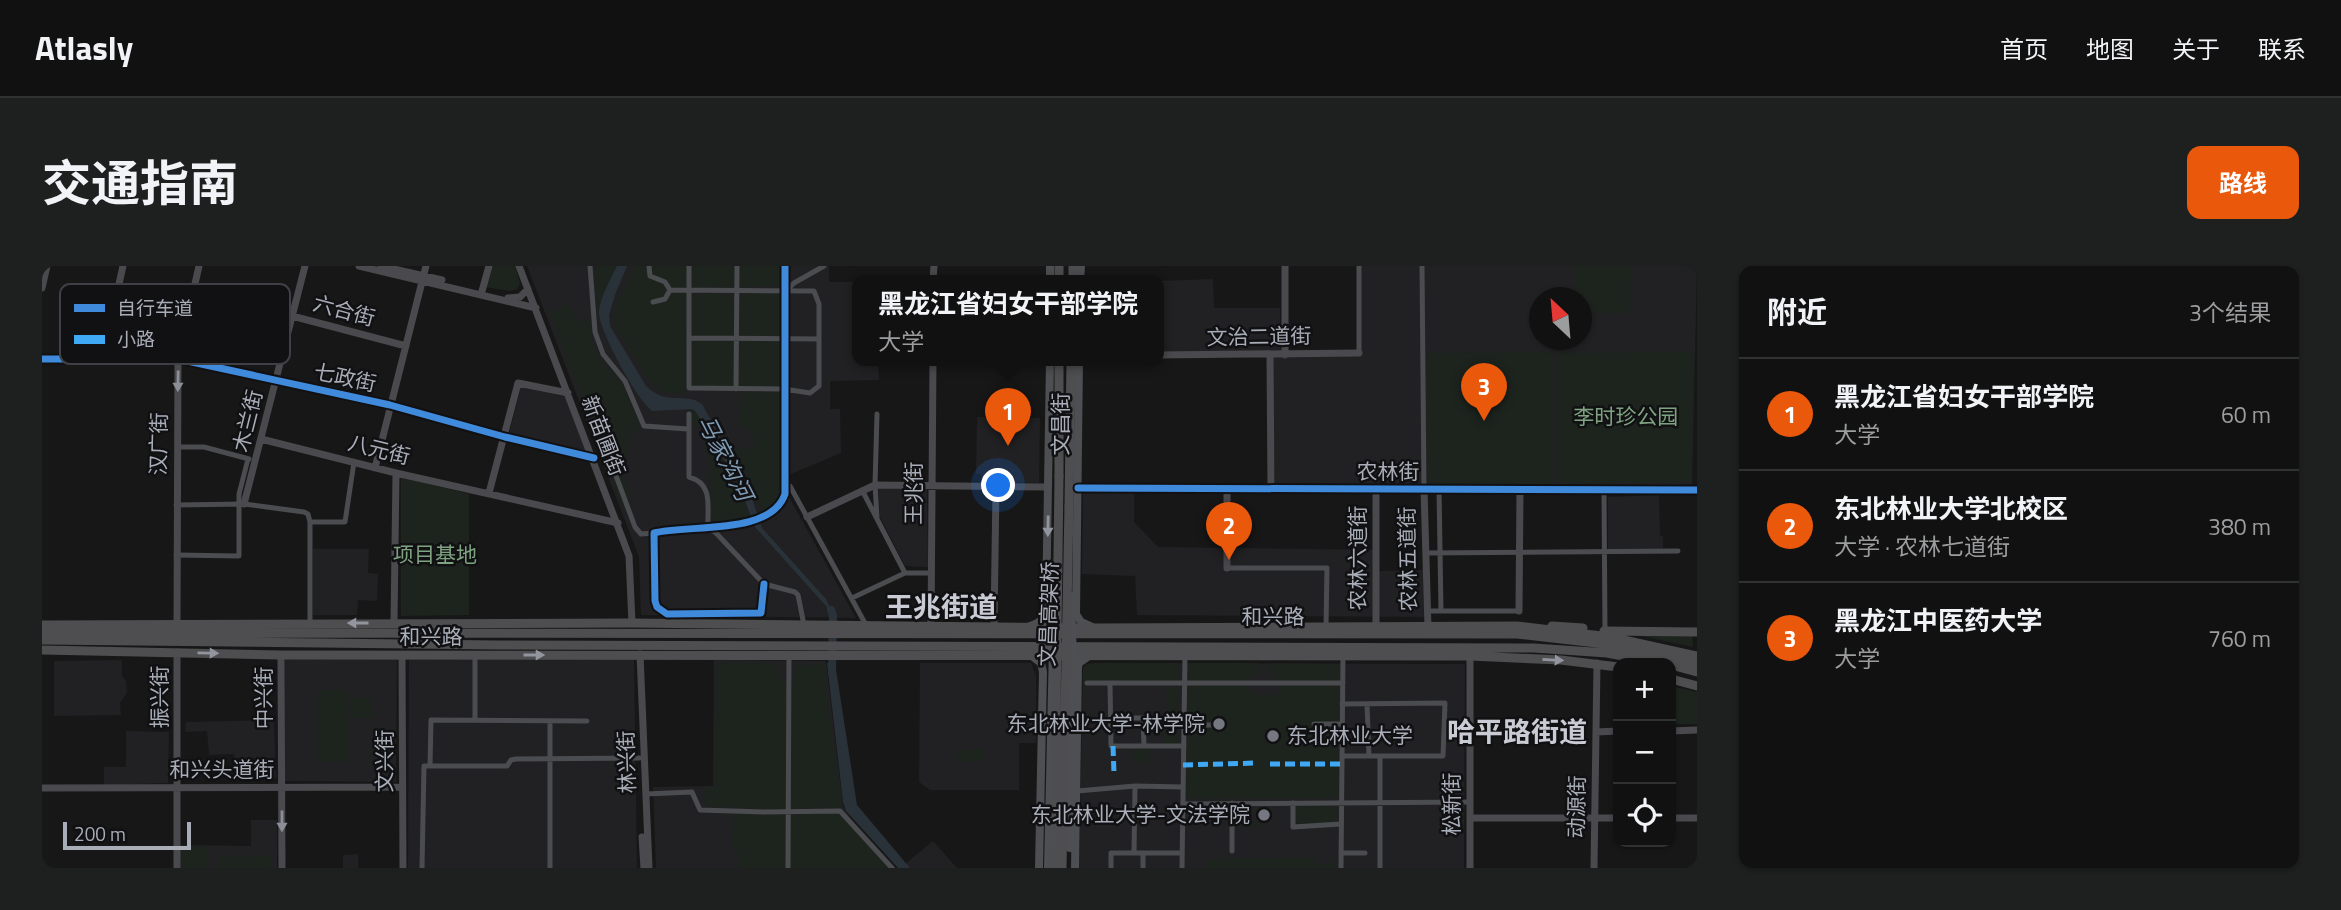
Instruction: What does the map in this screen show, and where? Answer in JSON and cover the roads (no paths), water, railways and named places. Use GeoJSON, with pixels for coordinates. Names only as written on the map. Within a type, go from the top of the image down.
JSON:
{"type":"FeatureCollection","features":[{"type":"Feature","properties":{"kind":"highway","name":"文昌高架桥"},"geometry":{"type":"LineString","coordinates":[[1054,868],[1059,366]]}},
{"type":"Feature","properties":{"kind":"highway","name":"文昌高架桥"},"geometry":{"type":"LineString","coordinates":[[1062,868],[1072,366]]}},
{"type":"Feature","properties":{"kind":"highway"},"geometry":{"type":"LineString","coordinates":[[415,634],[470,623]]}},
{"type":"Feature","properties":{"kind":"highway","name":"和兴路"},"geometry":{"type":"LineString","coordinates":[[42,625],[634,623],[804,625],[819,630]]}},
{"type":"Feature","properties":{"kind":"highway"},"geometry":{"type":"LineString","coordinates":[[42,640],[112,637],[155,625]]}},
{"type":"Feature","properties":{"kind":"highway","name":"和兴路"},"geometry":{"type":"LineString","coordinates":[[846,630],[866,625],[1095,628],[1471,627],[1610,637],[1697,656]]}},
{"type":"Feature","properties":{"kind":"highway","name":"和兴路"},"geometry":{"type":"LineString","coordinates":[[846,630],[1517,630],[1562,626],[1605,631],[1697,632]]}},
{"type":"Feature","properties":{"kind":"highway","name":"和兴路"},"geometry":{"type":"LineString","coordinates":[[112,637],[819,630]]}},
{"type":"Feature","properties":{"kind":"highway"},"geometry":{"type":"LineString","coordinates":[[819,630],[846,630]]}},
{"type":"Feature","properties":{"kind":"highway","name":"和兴路"},"geometry":{"type":"LineString","coordinates":[[1517,630],[1559,644],[1650,652],[1697,664]]}},
{"type":"Feature","properties":{"kind":"highway"},"geometry":{"type":"LineString","coordinates":[[42,632],[112,637]]}},
{"type":"Feature","properties":{"kind":"highway","name":"和兴路"},"geometry":{"type":"LineString","coordinates":[[112,637],[158,642],[617,644],[819,650]]}},
{"type":"Feature","properties":{"kind":"highway"},"geometry":{"type":"LineString","coordinates":[[100,652],[158,642]]}},
{"type":"Feature","properties":{"kind":"highway"},"geometry":{"type":"LineString","coordinates":[[331,643],[378,654]]}},
{"type":"Feature","properties":{"kind":"highway"},"geometry":{"type":"LineString","coordinates":[[617,644],[638,654]]}},
{"type":"Feature","properties":{"kind":"highway"},"geometry":{"type":"LineString","coordinates":[[1467,656],[1559,644],[1634,658]]}},
{"type":"Feature","properties":{"kind":"highway"},"geometry":{"type":"LineString","coordinates":[[459,655],[498,645]]}},
{"type":"Feature","properties":{"kind":"highway"},"geometry":{"type":"LineString","coordinates":[[730,646],[767,655]]}},
{"type":"Feature","properties":{"kind":"highway"},"geometry":{"type":"LineString","coordinates":[[819,650],[950,646],[1539,648]]}},
{"type":"Feature","properties":{"kind":"highway"},"geometry":{"type":"LineString","coordinates":[[932,654],[950,646]]}},
{"type":"Feature","properties":{"kind":"highway"},"geometry":{"type":"LineString","coordinates":[[1004,646],[1091,654]]}},
{"type":"Feature","properties":{"kind":"highway","name":"和兴路"},"geometry":{"type":"LineString","coordinates":[[42,650],[281,655],[789,655],[819,650]]}},
{"type":"Feature","properties":{"kind":"highway","name":"和兴路"},"geometry":{"type":"LineString","coordinates":[[847,650],[1032,656],[1467,656],[1613,666]]}},
{"type":"Feature","properties":{"kind":"highway"},"geometry":{"type":"LineString","coordinates":[[1676,666],[1697,672]]}},
{"type":"Feature","properties":{"kind":"highway"},"geometry":{"type":"LineString","coordinates":[[1676,680],[1697,686]]}},
{"type":"Feature","properties":{"kind":"main road"},"geometry":{"type":"LineString","coordinates":[[1026,627],[1044,617],[1047,594],[1050,366]]}},
{"type":"Feature","properties":{"kind":"main road","name":"文昌街"},"geometry":{"type":"LineString","coordinates":[[1079,366],[1076,593],[1078,620],[1095,628]]}},
{"type":"Feature","properties":{"kind":"main road"},"geometry":{"type":"LineString","coordinates":[[1050,408],[1059,441]]}},
{"type":"Feature","properties":{"kind":"main road"},"geometry":{"type":"LineString","coordinates":[[1070,440],[1079,408]]}},
{"type":"Feature","properties":{"kind":"main road"},"geometry":{"type":"LineString","coordinates":[[1039,844],[1046,857],[1053,859],[1065,857],[1070,848],[1073,664],[1069,556]]}},
{"type":"Feature","properties":{"kind":"main road"},"geometry":{"type":"LineString","coordinates":[[1048,868],[1052,637],[1058,557]]}},
{"type":"Feature","properties":{"kind":"main road"},"geometry":{"type":"LineString","coordinates":[[1047,594],[1051,602],[1065,605],[1072,601],[1076,593]]}},
{"type":"Feature","properties":{"kind":"main road"},"geometry":{"type":"LineString","coordinates":[[1075,868],[1077,688],[1079,663],[1091,654]]}},
{"type":"Feature","properties":{"kind":"main road"},"geometry":{"type":"LineString","coordinates":[[1032,656],[1043,668],[1039,868]]}},
{"type":"Feature","properties":{"kind":"main road"},"geometry":{"type":"LineString","coordinates":[[1043,690],[1049,680],[1062,675],[1072,677],[1077,688]]}},
{"type":"Feature","properties":{"kind":"street"},"geometry":{"type":"LineString","coordinates":[[42,288],[47,266]]}},
{"type":"Feature","properties":{"kind":"street"},"geometry":{"type":"LineString","coordinates":[[119,284],[123,266]]}},
{"type":"Feature","properties":{"kind":"street","name":"汉广街"},"geometry":{"type":"LineString","coordinates":[[195,284],[200,266]]}},
{"type":"Feature","properties":{"kind":"street","name":"木兰街"},"geometry":{"type":"LineString","coordinates":[[290,324],[305,266]]}},
{"type":"Feature","properties":{"kind":"street"},"geometry":{"type":"LineString","coordinates":[[359,266],[517,298],[527,289]]}},
{"type":"Feature","properties":{"kind":"street"},"geometry":{"type":"LineString","coordinates":[[382,266],[537,308]]}},
{"type":"Feature","properties":{"kind":"street"},"geometry":{"type":"LineString","coordinates":[[374,468],[426,266]]}},
{"type":"Feature","properties":{"kind":"street"},"geometry":{"type":"LineString","coordinates":[[482,291],[489,266]]}},
{"type":"Feature","properties":{"kind":"street","name":"新苗圃街"},"geometry":{"type":"LineString","coordinates":[[521,266],[527,289],[537,308]]}},
{"type":"Feature","properties":{"kind":"street","name":"新苗圃街"},"geometry":{"type":"LineString","coordinates":[[521,266],[633,556],[634,623]]}},
{"type":"Feature","properties":{"kind":"street"},"geometry":{"type":"LineString","coordinates":[[590,266],[595,332],[603,354],[625,382],[644,426],[688,429]]}},
{"type":"Feature","properties":{"kind":"street"},"geometry":{"type":"LineString","coordinates":[[649,266],[650,276],[665,282],[670,290]]}},
{"type":"Feature","properties":{"kind":"street"},"geometry":{"type":"LineString","coordinates":[[670,290],[689,290],[737,291],[814,291],[819,304],[819,386],[810,393],[784,389],[689,388],[689,338],[689,290],[689,266]]}},
{"type":"Feature","properties":{"kind":"street"},"geometry":{"type":"LineString","coordinates":[[736,388],[737,266]]}},
{"type":"Feature","properties":{"kind":"street"},"geometry":{"type":"LineString","coordinates":[[612,466],[635,527],[641,534],[708,528],[746,521],[764,516],[782,503],[785,494],[785,266]]}},
{"type":"Feature","properties":{"kind":"street"},"geometry":{"type":"LineString","coordinates":[[785,291],[824,266]]}},
{"type":"Feature","properties":{"kind":"street"},"geometry":{"type":"LineString","coordinates":[[1285,266],[1285,355]]}},
{"type":"Feature","properties":{"kind":"street"},"geometry":{"type":"LineString","coordinates":[[1359,266],[1359,353]]}},
{"type":"Feature","properties":{"kind":"street"},"geometry":{"type":"LineString","coordinates":[[1422,266],[1424,489]]}},
{"type":"Feature","properties":{"kind":"street"},"geometry":{"type":"LineString","coordinates":[[653,302],[664,299],[670,290]]}},
{"type":"Feature","properties":{"kind":"street","name":"六合街"},"geometry":{"type":"LineString","coordinates":[[292,316],[405,346]]}},
{"type":"Feature","properties":{"kind":"street"},"geometry":{"type":"LineString","coordinates":[[689,338],[818,339]]}},
{"type":"Feature","properties":{"kind":"street","name":"文治二道街"},"geometry":{"type":"LineString","coordinates":[[1164,355],[1359,353]]}},
{"type":"Feature","properties":{"kind":"street"},"geometry":{"type":"LineString","coordinates":[[1270,355],[1271,489]]}},
{"type":"Feature","properties":{"kind":"street","name":"七政街"},"geometry":{"type":"LineString","coordinates":[[42,359],[60,359]]}},
{"type":"Feature","properties":{"kind":"street","name":"汉广街"},"geometry":{"type":"LineString","coordinates":[[177,625],[178,364]]}},
{"type":"Feature","properties":{"kind":"street","name":"七政街"},"geometry":{"type":"LineString","coordinates":[[201,364],[390,405],[505,437],[593,457]]}},
{"type":"Feature","properties":{"kind":"street","name":"木兰街"},"geometry":{"type":"LineString","coordinates":[[241,504],[280,364]]}},
{"type":"Feature","properties":{"kind":"street","name":"王兆街"},"geometry":{"type":"LineString","coordinates":[[931,626],[933,366]]}},
{"type":"Feature","properties":{"kind":"street"},"geometry":{"type":"LineString","coordinates":[[489,493],[519,383],[569,393]]}},
{"type":"Feature","properties":{"kind":"street"},"geometry":{"type":"LineString","coordinates":[[689,414],[689,477],[701,482],[706,489],[708,528]]}},
{"type":"Feature","properties":{"kind":"street"},"geometry":{"type":"LineString","coordinates":[[877,414],[877,517]]}},
{"type":"Feature","properties":{"kind":"street","name":"八元街"},"geometry":{"type":"LineString","coordinates":[[261,439],[374,468],[619,523]]}},
{"type":"Feature","properties":{"kind":"street"},"geometry":{"type":"LineString","coordinates":[[177,447],[204,447],[252,459]]}},
{"type":"Feature","properties":{"kind":"street"},"geometry":{"type":"LineString","coordinates":[[310,522],[345,522],[354,462]]}},
{"type":"Feature","properties":{"kind":"street"},"geometry":{"type":"LineString","coordinates":[[394,623],[397,473]]}},
{"type":"Feature","properties":{"kind":"street"},"geometry":{"type":"LineString","coordinates":[[807,517],[875,485],[1048,487]]}},
{"type":"Feature","properties":{"kind":"street"},"geometry":{"type":"LineString","coordinates":[[790,486],[866,625]]}},
{"type":"Feature","properties":{"kind":"street"},"geometry":{"type":"LineString","coordinates":[[994,627],[996,486]]}},
{"type":"Feature","properties":{"kind":"street","name":"农林街"},"geometry":{"type":"LineString","coordinates":[[1078,488],[1697,490]]}},
{"type":"Feature","properties":{"kind":"street"},"geometry":{"type":"LineString","coordinates":[[1227,489],[1227,568],[1327,568],[1326,628]]}},
{"type":"Feature","properties":{"kind":"street","name":"农林六道街"},"geometry":{"type":"LineString","coordinates":[[1376,489],[1376,628]]}},
{"type":"Feature","properties":{"kind":"street","name":"农林五道街"},"geometry":{"type":"LineString","coordinates":[[1424,489],[1428,628]]}},
{"type":"Feature","properties":{"kind":"street"},"geometry":{"type":"LineString","coordinates":[[1439,489],[1441,611]]}},
{"type":"Feature","properties":{"kind":"street"},"geometry":{"type":"LineString","coordinates":[[862,490],[905,573]]}},
{"type":"Feature","properties":{"kind":"street"},"geometry":{"type":"LineString","coordinates":[[1427,611],[1519,611],[1520,490]]}},
{"type":"Feature","properties":{"kind":"street"},"geometry":{"type":"LineString","coordinates":[[1604,490],[1605,631]]}},
{"type":"Feature","properties":{"kind":"street"},"geometry":{"type":"LineString","coordinates":[[176,505],[241,504],[308,514],[310,623]]}},
{"type":"Feature","properties":{"kind":"street"},"geometry":{"type":"LineString","coordinates":[[176,555],[239,556],[241,504]]}},
{"type":"Feature","properties":{"kind":"street"},"geometry":{"type":"LineString","coordinates":[[708,528],[716,533],[764,584],[799,595],[804,625]]}},
{"type":"Feature","properties":{"kind":"street"},"geometry":{"type":"LineString","coordinates":[[654,533],[655,601],[662,612],[761,613],[764,584]]}},
{"type":"Feature","properties":{"kind":"street"},"geometry":{"type":"LineString","coordinates":[[1427,553],[1678,551]]}},
{"type":"Feature","properties":{"kind":"street"},"geometry":{"type":"LineString","coordinates":[[852,598],[905,573],[932,573]]}},
{"type":"Feature","properties":{"kind":"street","name":"振兴街"},"geometry":{"type":"LineString","coordinates":[[177,652],[177,868]]}},
{"type":"Feature","properties":{"kind":"street","name":"林兴街"},"geometry":{"type":"LineString","coordinates":[[638,654],[646,868]]}},
{"type":"Feature","properties":{"kind":"street","name":"林兴街"},"geometry":{"type":"LineString","coordinates":[[638,654],[646,794],[646,868]]}},
{"type":"Feature","properties":{"kind":"street"},"geometry":{"type":"LineString","coordinates":[[1182,868],[1185,654]]}},
{"type":"Feature","properties":{"kind":"street","name":"中兴街"},"geometry":{"type":"LineString","coordinates":[[281,655],[282,868]]}},
{"type":"Feature","properties":{"kind":"street","name":"文兴街"},"geometry":{"type":"LineString","coordinates":[[402,655],[403,868]]}},
{"type":"Feature","properties":{"kind":"street"},"geometry":{"type":"LineString","coordinates":[[475,655],[475,720]]}},
{"type":"Feature","properties":{"kind":"street"},"geometry":{"type":"LineString","coordinates":[[788,868],[789,655]]}},
{"type":"Feature","properties":{"kind":"street"},"geometry":{"type":"LineString","coordinates":[[1341,868],[1343,655]]}},
{"type":"Feature","properties":{"kind":"street","name":"松新街"},"geometry":{"type":"LineString","coordinates":[[1467,656],[1470,868]]}},
{"type":"Feature","properties":{"kind":"street","name":"动源街"},"geometry":{"type":"LineString","coordinates":[[1594,868],[1597,663]]}},
{"type":"Feature","properties":{"kind":"street"},"geometry":{"type":"LineString","coordinates":[[1087,682],[1343,683]]}},
{"type":"Feature","properties":{"kind":"street"},"geometry":{"type":"LineString","coordinates":[[1110,683],[1111,746],[1184,746]]}},
{"type":"Feature","properties":{"kind":"street"},"geometry":{"type":"LineString","coordinates":[[1342,704],[1445,703],[1444,756],[1342,756]]}},
{"type":"Feature","properties":{"kind":"street"},"geometry":{"type":"LineString","coordinates":[[1367,704],[1369,756]]}},
{"type":"Feature","properties":{"kind":"street"},"geometry":{"type":"LineString","coordinates":[[1111,718],[1143,718],[1144,746]]}},
{"type":"Feature","properties":{"kind":"street"},"geometry":{"type":"LineString","coordinates":[[430,766],[431,720],[587,721]]}},
{"type":"Feature","properties":{"kind":"street"},"geometry":{"type":"LineString","coordinates":[[550,721],[550,868]]}},
{"type":"Feature","properties":{"kind":"street"},"geometry":{"type":"LineString","coordinates":[[1314,724],[1342,724]]}},
{"type":"Feature","properties":{"kind":"street"},"geometry":{"type":"LineString","coordinates":[[1184,725],[1215,725]]}},
{"type":"Feature","properties":{"kind":"street"},"geometry":{"type":"LineString","coordinates":[[1676,731],[1697,730]]}},
{"type":"Feature","properties":{"kind":"street"},"geometry":{"type":"LineString","coordinates":[[1596,732],[1613,731]]}},
{"type":"Feature","properties":{"kind":"street"},"geometry":{"type":"LineString","coordinates":[[1380,756],[1380,868]]}},
{"type":"Feature","properties":{"kind":"street"},"geometry":{"type":"LineString","coordinates":[[422,868],[424,766],[507,766],[511,760],[516,759],[640,758]]}},
{"type":"Feature","properties":{"kind":"street"},"geometry":{"type":"LineString","coordinates":[[1134,853],[1135,786]]}},
{"type":"Feature","properties":{"kind":"street"},"geometry":{"type":"LineString","coordinates":[[1077,791],[1135,786],[1183,787]]}},
{"type":"Feature","properties":{"kind":"street","name":"和兴头道街"},"geometry":{"type":"LineString","coordinates":[[42,788],[402,787]]}},
{"type":"Feature","properties":{"kind":"street"},"geometry":{"type":"LineString","coordinates":[[646,794],[692,792],[700,810],[840,811],[892,868]]}},
{"type":"Feature","properties":{"kind":"street"},"geometry":{"type":"LineString","coordinates":[[1183,804],[1470,802]]}},
{"type":"Feature","properties":{"kind":"street"},"geometry":{"type":"LineString","coordinates":[[1232,803],[1232,851]]}},
{"type":"Feature","properties":{"kind":"street"},"geometry":{"type":"LineString","coordinates":[[1293,803],[1293,827],[1341,824]]}},
{"type":"Feature","properties":{"kind":"street"},"geometry":{"type":"LineString","coordinates":[[1470,818],[1613,818]]}},
{"type":"Feature","properties":{"kind":"street"},"geometry":{"type":"LineString","coordinates":[[1676,818],[1697,818]]}},
{"type":"Feature","properties":{"kind":"street"},"geometry":{"type":"LineString","coordinates":[[1111,868],[1111,853],[1182,853]]}},
{"type":"Feature","properties":{"kind":"street"},"geometry":{"type":"LineString","coordinates":[[1143,853],[1143,868]]}},
{"type":"Feature","properties":{"kind":"street"},"geometry":{"type":"LineString","coordinates":[[1341,853],[1365,853]]}},
{"type":"Feature","properties":{"kind":"water"},"geometry":{"type":"Polygon","coordinates":[[[617,266],[627,266],[609,315],[610,326],[646,386],[661,396],[695,400],[702,404],[748,487],[762,528],[826,599],[835,618],[830,619],[826,606],[755,527],[739,485],[696,412],[692,409],[653,411],[629,381],[605,334],[599,312],[617,266]]]}},
{"type":"Feature","properties":{"kind":"water"},"geometry":{"type":"Polygon","coordinates":[[[827,663],[835,663],[857,805],[910,868],[898,868],[846,811],[827,663]]]}},
{"type":"Feature","properties":{"kind":"waterway","name":"马家沟河"},"geometry":{"type":"LineString","coordinates":[[831,610],[832,673]]}},
{"type":"Feature","properties":{"kind":"place","name":"黑龙江中医药大学"},"geometry":{"type":"Point","coordinates":[1484,421]}},
{"type":"Feature","properties":{"kind":"place","name":"黑龙江省妇女干部学院"},"geometry":{"type":"Point","coordinates":[1008,446]}},
{"type":"Feature","properties":{"kind":"place","name":"东北林业大学北校区"},"geometry":{"type":"Point","coordinates":[1229,560]}},
{"type":"Feature","properties":{"kind":"place","name":"东北林业大学-林学院"},"geometry":{"type":"Point","coordinates":[1219,724]}},
{"type":"Feature","properties":{"kind":"place","name":"东北林业大学"},"geometry":{"type":"Point","coordinates":[1273,736]}},
{"type":"Feature","properties":{"kind":"place","name":"东北林业大学-文法学院"},"geometry":{"type":"Point","coordinates":[1264,815]}},
{"type":"Feature","properties":{"kind":"district","name":"王兆街道"},"geometry":{"type":"Point","coordinates":[941,607]}},
{"type":"Feature","properties":{"kind":"district","name":"哈平路街道"},"geometry":{"type":"Point","coordinates":[1517,732]}},
{"type":"Feature","properties":{"kind":"park label","name":"李时珍公园"},"geometry":{"type":"Point","coordinates":[1626,417]}},
{"type":"Feature","properties":{"kind":"park label","name":"项目基地"},"geometry":{"type":"Point","coordinates":[435,555]}}]}
